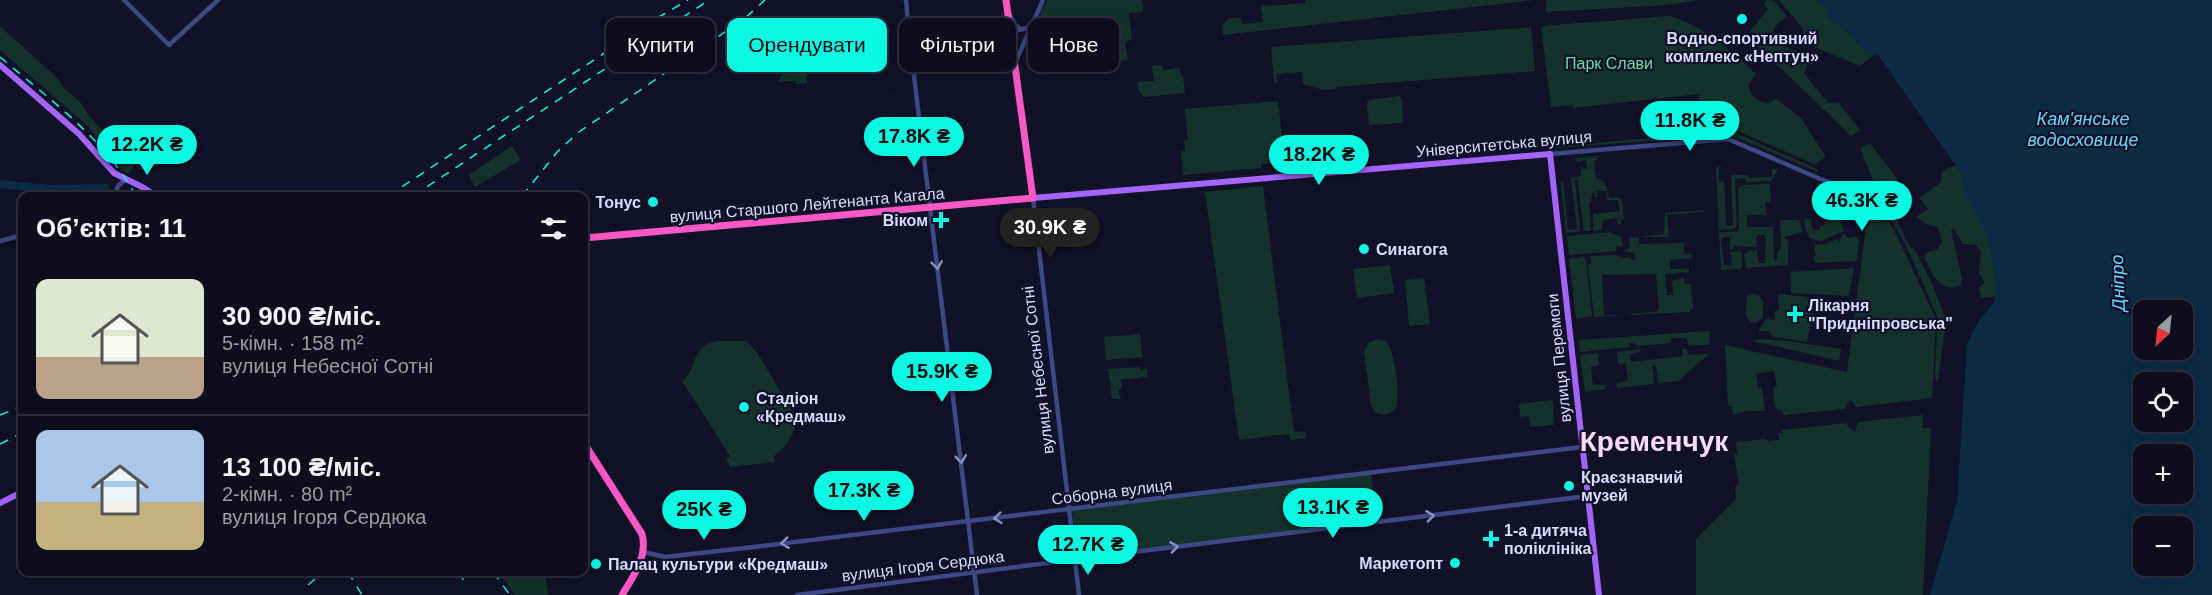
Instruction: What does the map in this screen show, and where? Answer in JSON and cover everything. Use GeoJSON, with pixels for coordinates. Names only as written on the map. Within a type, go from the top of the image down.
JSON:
{"type":"FeatureCollection","features":[{"type":"Feature","properties":{"kind":"highway","name":"вулиця Небесної Сотні"},"geometry":{"type":"LineString","coordinates":[[1006,0],[1008,18]]}},
{"type":"Feature","properties":{"kind":"highway","name":"вулиця Небесної Сотні"},"geometry":{"type":"LineString","coordinates":[[1016,62],[1033,198]]}},
{"type":"Feature","properties":{"kind":"highway","name":"вулиця Старшого Лейтенанта Кагала"},"geometry":{"type":"LineString","coordinates":[[588,238],[1033,198]]}},
{"type":"Feature","properties":{"kind":"highway"},"geometry":{"type":"LineString","coordinates":[[588,449],[642,534],[644,552],[640,565],[622,595]]}},
{"type":"Feature","properties":{"kind":"main road"},"geometry":{"type":"LineString","coordinates":[[0,64],[79,134],[114,173],[150,192]]}},
{"type":"Feature","properties":{"kind":"main road","name":"Університетська вулиця"},"geometry":{"type":"LineString","coordinates":[[1033,198],[1550,154]]}},
{"type":"Feature","properties":{"kind":"main road","name":"вулиця Перемоги"},"geometry":{"type":"LineString","coordinates":[[1550,154],[1599,595]]}},
{"type":"Feature","properties":{"kind":"main road"},"geometry":{"type":"LineString","coordinates":[[0,503],[18,494]]}},
{"type":"Feature","properties":{"kind":"street"},"geometry":{"type":"LineString","coordinates":[[124,0],[169,45],[218,0]]}},
{"type":"Feature","properties":{"kind":"street"},"geometry":{"type":"LineString","coordinates":[[906,0],[908,18]]}},
{"type":"Feature","properties":{"kind":"street"},"geometry":{"type":"LineString","coordinates":[[1035,18],[1043,0]]}},
{"type":"Feature","properties":{"kind":"street"},"geometry":{"type":"LineString","coordinates":[[1007,10],[1015,25],[1024,29]]}},
{"type":"Feature","properties":{"kind":"street"},"geometry":{"type":"LineString","coordinates":[[1016,31],[1028,28]]}},
{"type":"Feature","properties":{"kind":"street"},"geometry":{"type":"LineString","coordinates":[[1016,62],[1028,34]]}},
{"type":"Feature","properties":{"kind":"street"},"geometry":{"type":"LineString","coordinates":[[913,72],[977,595]]}},
{"type":"Feature","properties":{"kind":"street","name":"Університетська вулиця"},"geometry":{"type":"LineString","coordinates":[[1550,154],[1728,139],[1869,198],[1873,206],[1868,218],[1861,221],[1853,218],[1841,196],[1825,181]]}},
{"type":"Feature","properties":{"kind":"street"},"geometry":{"type":"LineString","coordinates":[[114,173],[118,186]]}},
{"type":"Feature","properties":{"kind":"street"},"geometry":{"type":"LineString","coordinates":[[116,192],[124,180]]}},
{"type":"Feature","properties":{"kind":"street","name":"вулиця Небесної Сотні"},"geometry":{"type":"LineString","coordinates":[[1033,198],[1079,595]]}},
{"type":"Feature","properties":{"kind":"street"},"geometry":{"type":"LineString","coordinates":[[0,241],[18,236]]}},
{"type":"Feature","properties":{"kind":"street","name":"Соборна вулиця"},"geometry":{"type":"LineString","coordinates":[[644,552],[665,557],[1582,447]]}},
{"type":"Feature","properties":{"kind":"street","name":"вулиця Ігоря Сердюка"},"geometry":{"type":"LineString","coordinates":[[797,595],[1588,496]]}},
{"type":"Feature","properties":{"kind":"green space"},"geometry":{"type":"Polygon","coordinates":[[[1047,0],[1142,0],[1143,12],[1129,13],[1132,39],[1125,43],[1128,60],[1119,59],[1119,18],[1038,18],[1047,0]]]}},
{"type":"Feature","properties":{"kind":"green space"},"geometry":{"type":"Polygon","coordinates":[[[1305,0],[1535,0],[1223,35],[1222,26],[1229,18],[1240,18],[1243,24],[1263,22],[1261,6],[1305,3],[1305,0]]]}},
{"type":"Feature","properties":{"kind":"green space","name":"Парк Слави"},"geometry":{"type":"Polygon","coordinates":[[[1546,0],[1699,0],[1667,5],[1546,12],[1546,0]]]}},
{"type":"Feature","properties":{"kind":"green space"},"geometry":{"type":"Polygon","coordinates":[[[1767,0],[1774,1],[1787,16],[1776,26],[1773,39],[1780,46],[1801,53],[1807,66],[1804,73],[1828,103],[1839,103],[1860,130],[1851,136],[1749,38],[1750,31],[1768,9],[1764,4],[1767,0]]]}},
{"type":"Feature","properties":{"kind":"green space"},"geometry":{"type":"Polygon","coordinates":[[[1779,0],[1817,0],[1824,5],[1830,19],[1864,50],[1874,55],[1860,66],[1809,45],[1802,27],[1779,0]]]}},
{"type":"Feature","properties":{"kind":"green space","name":"Парк Слави"},"geometry":{"type":"Polygon","coordinates":[[[1670,16],[1705,32],[1756,74],[1749,84],[1752,95],[1757,100],[1768,103],[1776,99],[1801,118],[1826,157],[1814,164],[1735,130],[1702,130],[1699,94],[1573,108],[1573,105],[1551,107],[1541,26],[1670,16]]]}},
{"type":"Feature","properties":{"kind":"green space"},"geometry":{"type":"Polygon","coordinates":[[[0,26],[57,78],[103,131],[111,138],[127,145],[137,162],[130,172],[122,170],[89,127],[0,50],[0,26]]]}},
{"type":"Feature","properties":{"kind":"green space","name":"Парк Слави"},"geometry":{"type":"Polygon","coordinates":[[[1531,27],[1535,71],[1336,87],[1323,90],[1303,84],[1302,72],[1277,74],[1277,82],[1274,82],[1271,47],[1531,27]]]}},
{"type":"Feature","properties":{"kind":"green space"},"geometry":{"type":"Polygon","coordinates":[[[1162,65],[1163,70],[1180,68],[1185,93],[1144,97],[1139,91],[1138,82],[1154,81],[1152,66],[1162,65]]]}},
{"type":"Feature","properties":{"kind":"green space"},"geometry":{"type":"Polygon","coordinates":[[[783,72],[807,72],[807,83],[778,82],[783,72]]]}},
{"type":"Feature","properties":{"kind":"green space"},"geometry":{"type":"Polygon","coordinates":[[[1400,96],[1403,123],[1369,125],[1368,100],[1400,96]]]}},
{"type":"Feature","properties":{"kind":"green space"},"geometry":{"type":"Polygon","coordinates":[[[1278,101],[1284,156],[1281,162],[1261,164],[1261,168],[1183,175],[1181,151],[1185,150],[1184,141],[1188,140],[1185,109],[1278,101]]]}},
{"type":"Feature","properties":{"kind":"green space"},"geometry":{"type":"Polygon","coordinates":[[[1717,132],[1738,134],[1817,169],[1818,172],[1726,135],[1557,148],[1563,146],[1717,132]]]}},
{"type":"Feature","properties":{"kind":"green space"},"geometry":{"type":"Polygon","coordinates":[[[1870,143],[1910,196],[1909,200],[1895,210],[1883,205],[1860,148],[1870,143]]]}},
{"type":"Feature","properties":{"kind":"green space"},"geometry":{"type":"Polygon","coordinates":[[[512,146],[521,160],[475,187],[469,175],[512,146]]]}},
{"type":"Feature","properties":{"kind":"green space"},"geometry":{"type":"Polygon","coordinates":[[[1600,156],[1594,162],[1596,179],[1604,183],[1609,198],[1622,200],[1624,219],[1621,220],[1621,224],[1618,224],[1617,218],[1603,220],[1602,230],[1593,231],[1593,214],[1620,211],[1618,200],[1607,200],[1606,191],[1597,191],[1597,197],[1595,193],[1592,193],[1591,202],[1589,202],[1591,231],[1584,231],[1579,180],[1575,180],[1580,231],[1566,233],[1561,183],[1563,181],[1568,230],[1577,229],[1571,178],[1581,176],[1581,170],[1587,169],[1586,160],[1577,162],[1576,158],[1600,156]]]}},
{"type":"Feature","properties":{"kind":"green space"},"geometry":{"type":"Polygon","coordinates":[[[1723,164],[1719,168],[1719,182],[1724,182],[1726,226],[1733,225],[1731,175],[1748,175],[1749,178],[1772,177],[1772,169],[1778,169],[1771,181],[1747,182],[1744,178],[1735,179],[1737,225],[1735,229],[1719,230],[1716,168],[1723,164]]]}},
{"type":"Feature","properties":{"kind":"green space"},"geometry":{"type":"Polygon","coordinates":[[[1956,166],[1993,222],[1989,240],[1997,283],[1996,297],[1981,298],[1979,287],[1985,283],[1979,273],[1981,252],[1976,245],[1963,244],[1954,229],[1951,231],[1962,278],[1961,285],[1947,287],[1942,284],[1933,275],[1924,256],[1928,252],[1937,250],[1942,242],[1938,227],[1928,225],[1916,217],[1928,209],[1920,198],[1941,182],[1941,173],[1949,167],[1956,166]]]}},
{"type":"Feature","properties":{"kind":"green space"},"geometry":{"type":"Polygon","coordinates":[[[1743,185],[1770,185],[1771,202],[1765,202],[1766,215],[1747,215],[1747,227],[1773,227],[1774,260],[1777,260],[1778,250],[1781,250],[1780,220],[1799,220],[1803,232],[1784,237],[1788,241],[1788,265],[1746,268],[1744,255],[1749,251],[1757,250],[1758,263],[1765,263],[1766,239],[1764,235],[1757,235],[1757,247],[1734,246],[1730,250],[1730,237],[1723,237],[1721,241],[1724,265],[1731,265],[1730,252],[1739,251],[1742,253],[1742,267],[1721,270],[1719,232],[1736,232],[1739,229],[1738,188],[1743,185]]]}},
{"type":"Feature","properties":{"kind":"green space"},"geometry":{"type":"Polygon","coordinates":[[[1263,186],[1294,432],[1305,431],[1306,438],[1290,440],[1289,434],[1239,440],[1205,192],[1263,186]]]}},
{"type":"Feature","properties":{"kind":"green space"},"geometry":{"type":"Polygon","coordinates":[[[1704,210],[1704,212],[1667,215],[1669,237],[1638,237],[1639,244],[1684,243],[1684,254],[1691,254],[1693,258],[1670,260],[1670,269],[1689,268],[1689,272],[1665,274],[1667,295],[1673,295],[1672,281],[1684,278],[1685,284],[1691,284],[1693,309],[1690,309],[1690,312],[1631,315],[1629,314],[1659,311],[1656,274],[1602,275],[1604,315],[1626,315],[1594,317],[1588,264],[1591,264],[1591,256],[1619,255],[1621,258],[1630,257],[1631,260],[1635,260],[1634,253],[1623,251],[1630,248],[1629,238],[1664,234],[1665,213],[1704,210]]]}},
{"type":"Feature","properties":{"kind":"green space"},"geometry":{"type":"Polygon","coordinates":[[[1886,211],[1894,215],[1908,244],[1916,252],[1931,281],[1946,320],[1938,381],[1936,381],[1935,374],[1938,318],[1907,247],[1886,211]]]}},
{"type":"Feature","properties":{"kind":"green space"},"geometry":{"type":"Polygon","coordinates":[[[1880,213],[1884,213],[1898,238],[1936,319],[1932,398],[1856,407],[1852,401],[1849,401],[1845,409],[1784,415],[1781,410],[1775,409],[1773,387],[1777,386],[1774,371],[1756,374],[1758,388],[1762,388],[1765,411],[1746,411],[1733,415],[1732,406],[1728,406],[1725,345],[1847,372],[1866,227],[1880,213]]]}},
{"type":"Feature","properties":{"kind":"green space"},"geometry":{"type":"Polygon","coordinates":[[[1826,218],[1840,218],[1844,231],[1821,241],[1810,238],[1804,219],[1812,219],[1813,230],[1820,230],[1820,226],[1825,225],[1826,218]]]}},
{"type":"Feature","properties":{"kind":"green space"},"geometry":{"type":"Polygon","coordinates":[[[1610,232],[1621,237],[1623,246],[1617,247],[1616,251],[1569,255],[1567,236],[1610,232]]]}},
{"type":"Feature","properties":{"kind":"green space"},"geometry":{"type":"Polygon","coordinates":[[[1845,234],[1848,238],[1856,236],[1859,241],[1857,261],[1814,263],[1813,258],[1816,256],[1814,245],[1825,244],[1837,239],[1840,241],[1841,236],[1845,234]]]}},
{"type":"Feature","properties":{"kind":"green space"},"geometry":{"type":"Polygon","coordinates":[[[1583,257],[1586,259],[1592,316],[1576,319],[1569,259],[1583,257]]]}},
{"type":"Feature","properties":{"kind":"green space"},"geometry":{"type":"Polygon","coordinates":[[[1390,265],[1394,293],[1357,298],[1353,269],[1390,265]]]}},
{"type":"Feature","properties":{"kind":"green space"},"geometry":{"type":"Polygon","coordinates":[[[1854,268],[1849,296],[1791,293],[1790,272],[1854,268]]]}},
{"type":"Feature","properties":{"kind":"green space"},"geometry":{"type":"Polygon","coordinates":[[[1424,278],[1430,324],[1409,326],[1405,280],[1424,278]]]}},
{"type":"Feature","properties":{"kind":"green space"},"geometry":{"type":"Polygon","coordinates":[[[1780,294],[1816,298],[1807,342],[1774,337],[1769,331],[1758,332],[1766,319],[1775,320],[1775,311],[1779,310],[1778,297],[1780,294]]]}},
{"type":"Feature","properties":{"kind":"green space"},"geometry":{"type":"Polygon","coordinates":[[[1759,295],[1763,301],[1763,318],[1755,323],[1750,322],[1746,315],[1747,296],[1759,295]]]}},
{"type":"Feature","properties":{"kind":"green space"},"geometry":{"type":"Polygon","coordinates":[[[1710,332],[1709,345],[1689,345],[1686,338],[1673,338],[1669,343],[1638,346],[1629,343],[1629,347],[1580,352],[1579,340],[1710,332]]]}},
{"type":"Feature","properties":{"kind":"green space"},"geometry":{"type":"Polygon","coordinates":[[[1140,334],[1142,357],[1106,360],[1104,337],[1140,334]]]}},
{"type":"Feature","properties":{"kind":"green space"},"geometry":{"type":"Polygon","coordinates":[[[1377,339],[1386,341],[1389,346],[1396,375],[1397,404],[1395,410],[1385,415],[1376,413],[1371,406],[1364,352],[1368,343],[1377,339]]]}},
{"type":"Feature","properties":{"kind":"green space"},"geometry":{"type":"Polygon","coordinates":[[[1760,339],[1841,349],[1839,361],[1753,341],[1760,339]]]}},
{"type":"Feature","properties":{"kind":"green space","name":"Стадіон «Кредмаш»"},"geometry":{"type":"Polygon","coordinates":[[[719,341],[747,341],[758,354],[794,414],[793,432],[787,443],[774,456],[774,462],[730,467],[726,459],[730,456],[682,381],[691,371],[703,347],[719,341]]]}},
{"type":"Feature","properties":{"kind":"green space"},"geometry":{"type":"Polygon","coordinates":[[[1640,349],[1640,352],[1629,354],[1631,362],[1683,356],[1682,349],[1687,349],[1689,355],[1709,354],[1678,381],[1658,383],[1656,366],[1652,366],[1654,384],[1617,388],[1616,383],[1628,381],[1626,363],[1618,364],[1617,352],[1640,349]]]}},
{"type":"Feature","properties":{"kind":"green space"},"geometry":{"type":"Polygon","coordinates":[[[1596,353],[1599,365],[1591,367],[1593,385],[1608,385],[1605,389],[1585,392],[1580,355],[1596,353]]]}},
{"type":"Feature","properties":{"kind":"green space"},"geometry":{"type":"Polygon","coordinates":[[[1140,367],[1140,370],[1147,369],[1148,377],[1118,380],[1121,381],[1122,388],[1118,390],[1121,399],[1112,399],[1107,369],[1140,367]]]}},
{"type":"Feature","properties":{"kind":"green space"},"geometry":{"type":"Polygon","coordinates":[[[1551,400],[1554,425],[1530,427],[1529,416],[1520,417],[1519,404],[1551,400]]]}},
{"type":"Feature","properties":{"kind":"green space"},"geometry":{"type":"Polygon","coordinates":[[[1923,415],[1922,428],[1931,428],[1923,595],[1696,595],[1696,539],[1736,499],[1735,487],[1739,485],[1734,454],[1737,454],[1736,442],[1779,440],[1778,433],[1782,433],[1782,430],[1846,423],[1850,429],[1855,431],[1858,422],[1923,415]]]}},
{"type":"Feature","properties":{"kind":"green space"},"geometry":{"type":"Polygon","coordinates":[[[1371,472],[1377,522],[1078,559],[1072,510],[1371,472]]]}},
{"type":"Feature","properties":{"kind":"green space"},"geometry":{"type":"Polygon","coordinates":[[[501,576],[546,576],[548,595],[515,595],[501,576]]]}},
{"type":"Feature","properties":{"kind":"water","name":"Кам'янське водосховище"},"geometry":{"type":"Polygon","coordinates":[[[1817,0],[2212,0],[2212,595],[1930,595],[1957,501],[1967,344],[1978,322],[1995,301],[1997,283],[1989,240],[1964,194],[1962,175],[1878,55],[1864,50],[1847,32],[1833,22],[1817,0]]]}},
{"type":"Feature","properties":{"kind":"waterway"},"geometry":{"type":"LineString","coordinates":[[0,184],[50,189],[105,188]]}},
{"type":"Feature","properties":{"kind":"railway"},"geometry":{"type":"LineString","coordinates":[[394,192],[688,0]]}},
{"type":"Feature","properties":{"kind":"railway"},"geometry":{"type":"LineString","coordinates":[[419,192],[709,0]]}},
{"type":"Feature","properties":{"kind":"railway"},"geometry":{"type":"LineString","coordinates":[[525,192],[558,151],[579,132],[744,19],[765,0]]}},
{"type":"Feature","properties":{"kind":"railway"},"geometry":{"type":"LineString","coordinates":[[0,57],[92,138],[123,175],[134,192]]}},
{"type":"Feature","properties":{"kind":"railway"},"geometry":{"type":"LineString","coordinates":[[0,415],[18,408]]}},
{"type":"Feature","properties":{"kind":"railway"},"geometry":{"type":"LineString","coordinates":[[0,444],[18,435]]}},
{"type":"Feature","properties":{"kind":"railway"},"geometry":{"type":"LineString","coordinates":[[308,585],[318,576]]}},
{"type":"Feature","properties":{"kind":"railway"},"geometry":{"type":"LineString","coordinates":[[350,576],[362,595]]}},
{"type":"Feature","properties":{"kind":"railway"},"geometry":{"type":"LineString","coordinates":[[461,576],[465,583]]}},
{"type":"Feature","properties":{"kind":"railway"},"geometry":{"type":"LineString","coordinates":[[496,576],[510,595]]}},
{"type":"Feature","properties":{"kind":"place","name":"Водно-спортивний комплекс «Нептун»"},"geometry":{"type":"Point","coordinates":[1742,19]}},
{"type":"Feature","properties":{"kind":"place","name":"Тонус"},"geometry":{"type":"Point","coordinates":[653,202]}},
{"type":"Feature","properties":{"kind":"place","name":"Віком"},"geometry":{"type":"Point","coordinates":[941,220]}},
{"type":"Feature","properties":{"kind":"place","name":"Синагога"},"geometry":{"type":"Point","coordinates":[1364,249]}},
{"type":"Feature","properties":{"kind":"place","name":"Лікарня \"Придніпровська\""},"geometry":{"type":"Point","coordinates":[1795,314]}},
{"type":"Feature","properties":{"kind":"place","name":"Стадіон «Кредмаш»"},"geometry":{"type":"Point","coordinates":[744,407]}},
{"type":"Feature","properties":{"kind":"place","name":"Краєзнавчий музей"},"geometry":{"type":"Point","coordinates":[1569,486]}},
{"type":"Feature","properties":{"kind":"place","name":"1-а дитяча поліклініка"},"geometry":{"type":"Point","coordinates":[1491,539]}},
{"type":"Feature","properties":{"kind":"place","name":"Маркетопт"},"geometry":{"type":"Point","coordinates":[1455,563]}},
{"type":"Feature","properties":{"kind":"place","name":"Палац культури «Кредмаш»"},"geometry":{"type":"Point","coordinates":[596,564]}},
{"type":"Feature","properties":{"kind":"district","name":"Кременчук"},"geometry":{"type":"Point","coordinates":[1654,441]}},
{"type":"Feature","properties":{"kind":"water label","name":"Дніпро"},"geometry":{"type":"Point","coordinates":[2118,283]}}]}
